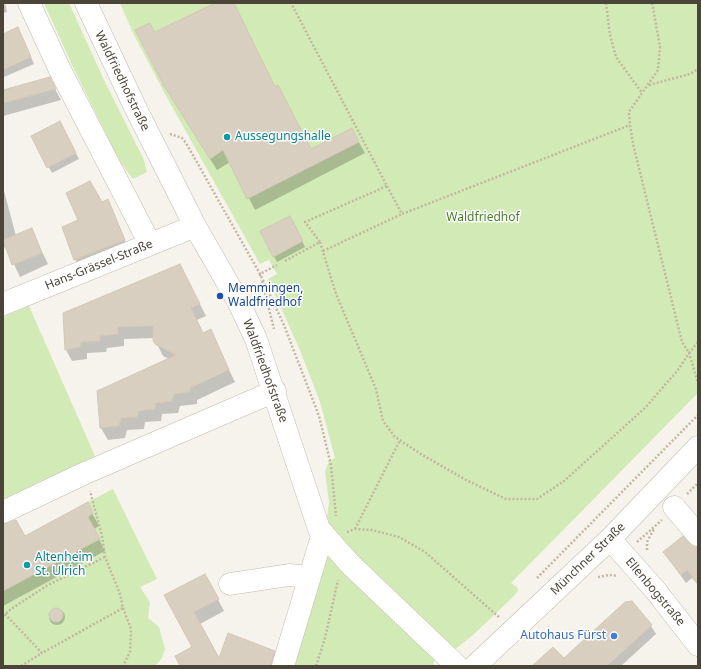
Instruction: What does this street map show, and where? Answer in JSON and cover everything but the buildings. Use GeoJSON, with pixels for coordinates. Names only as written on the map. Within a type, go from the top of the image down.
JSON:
{"type":"FeatureCollection","features":[{"type":"Feature","properties":{"kind":"street"},"geometry":{"type":"LineString","coordinates":[[29,3],[60,70],[150,244]]}},
{"type":"Feature","properties":{"kind":"street","name":"Waldfriedhofstraße"},"geometry":{"type":"LineString","coordinates":[[86,3],[131,100],[195,226],[238,301],[256,339],[275,391],[306,492],[330,527],[340,553],[457,666]]}},
{"type":"Feature","properties":{"kind":"street","name":"Hans-Grässel-Straße"},"geometry":{"type":"LineString","coordinates":[[3,304],[195,226]]}},
{"type":"Feature","properties":{"kind":"street"},"geometry":{"type":"LineString","coordinates":[[3,512],[83,474],[275,391]]}},
{"type":"Feature","properties":{"kind":"street","name":"Münchner Straße"},"geometry":{"type":"LineString","coordinates":[[475,666],[503,622],[610,539],[698,448]]}},
{"type":"Feature","properties":{"kind":"street"},"geometry":{"type":"LineString","coordinates":[[674,507],[698,535]]}},
{"type":"Feature","properties":{"kind":"street"},"geometry":{"type":"LineString","coordinates":[[283,666],[308,577],[330,527]]}},
{"type":"Feature","properties":{"kind":"street","name":"Ellenbogstraße"},"geometry":{"type":"LineString","coordinates":[[610,539],[656,591],[698,645]]}},
{"type":"Feature","properties":{"kind":"street"},"geometry":{"type":"LineString","coordinates":[[230,584],[289,575],[308,577]]}},
{"type":"Feature","properties":{"kind":"path"},"geometry":{"type":"LineString","coordinates":[[291,3],[402,214]]}},
{"type":"Feature","properties":{"kind":"path"},"geometry":{"type":"LineString","coordinates":[[606,3],[610,35],[616,57],[642,93]]}},
{"type":"Feature","properties":{"kind":"path"},"geometry":{"type":"LineString","coordinates":[[652,3],[660,47],[658,70],[629,112],[630,125],[635,152],[682,342],[688,353],[698,382]]}},
{"type":"Feature","properties":{"kind":"path"},"geometry":{"type":"LineString","coordinates":[[648,85],[690,74],[698,69]]}},
{"type":"Feature","properties":{"kind":"path"},"geometry":{"type":"LineString","coordinates":[[323,251],[402,214],[630,125]]}},
{"type":"Feature","properties":{"kind":"path"},"geometry":{"type":"LineString","coordinates":[[169,133],[182,138],[186,143],[260,274],[284,325],[319,416],[331,466],[330,527]]}},
{"type":"Feature","properties":{"kind":"path"},"geometry":{"type":"LineString","coordinates":[[388,186],[305,222],[320,242],[336,294],[376,389],[383,421],[395,437],[466,480],[506,499],[537,499],[564,481],[645,408],[678,370],[688,353],[698,342]]}},
{"type":"Feature","properties":{"kind":"path"},"geometry":{"type":"LineString","coordinates":[[285,261],[320,242]]}},
{"type":"Feature","properties":{"kind":"path"},"geometry":{"type":"LineString","coordinates":[[260,274],[278,265]]}},
{"type":"Feature","properties":{"kind":"path"},"geometry":{"type":"LineString","coordinates":[[260,274],[274,329]]}},
{"type":"Feature","properties":{"kind":"path"},"geometry":{"type":"LineString","coordinates":[[532,584],[698,415]]}},
{"type":"Feature","properties":{"kind":"path"},"geometry":{"type":"LineString","coordinates":[[355,530],[400,440]]}},
{"type":"Feature","properties":{"kind":"path"},"geometry":{"type":"LineString","coordinates":[[83,474],[96,514],[105,557],[120,594],[123,608],[131,629],[130,652],[123,666]]}},
{"type":"Feature","properties":{"kind":"path"},"geometry":{"type":"LineString","coordinates":[[316,666],[334,602],[340,553],[346,532],[355,530],[372,530],[399,537],[425,552],[503,622]]}},
{"type":"Feature","properties":{"kind":"path"},"geometry":{"type":"LineString","coordinates":[[42,653],[4,615],[48,585],[105,557]]}},
{"type":"Feature","properties":{"kind":"path"},"geometry":{"type":"LineString","coordinates":[[21,666],[123,608]]}},
{"type":"Feature","properties":{"kind":"green space"},"geometry":{"type":"Polygon","coordinates":[[[44,3],[69,3],[104,80],[144,160],[147,172],[133,179],[120,162],[72,65],[44,3]]]}},
{"type":"Feature","properties":{"kind":"green space","name":"Waldfriedhof"},"geometry":{"type":"Polygon","coordinates":[[[120,3],[698,3],[698,393],[511,583],[517,587],[518,591],[513,597],[473,635],[453,651],[389,590],[330,528],[327,518],[329,502],[325,472],[329,461],[335,458],[320,402],[299,348],[268,279],[277,274],[269,260],[260,264],[165,94],[133,33],[120,3]]]}},
{"type":"Feature","properties":{"kind":"green space"},"geometry":{"type":"Polygon","coordinates":[[[29,306],[95,456],[3,501],[3,317],[29,306]]]}},
{"type":"Feature","properties":{"kind":"green space"},"geometry":{"type":"Polygon","coordinates":[[[113,489],[157,579],[140,587],[150,602],[148,618],[159,627],[165,649],[162,658],[155,666],[3,666],[3,591],[99,539],[88,517],[93,513],[88,502],[113,489]]]}},
{"type":"Feature","properties":{"kind":"green space"},"geometry":{"type":"Polygon","coordinates":[[[328,551],[435,658],[433,665],[288,666],[328,551]]]}},
{"type":"Feature","properties":{"kind":"place","name":"Aussegungshalle"},"geometry":{"type":"Point","coordinates":[227,137]}},
{"type":"Feature","properties":{"kind":"place","name":"Memmingen, Waldfriedhof"},"geometry":{"type":"Point","coordinates":[220,296]}},
{"type":"Feature","properties":{"kind":"place","name":"Altenheim St. Ulrich"},"geometry":{"type":"Point","coordinates":[27,565]}},
{"type":"Feature","properties":{"kind":"place","name":"Autohaus Fürst"},"geometry":{"type":"Point","coordinates":[614,636]}}]}
